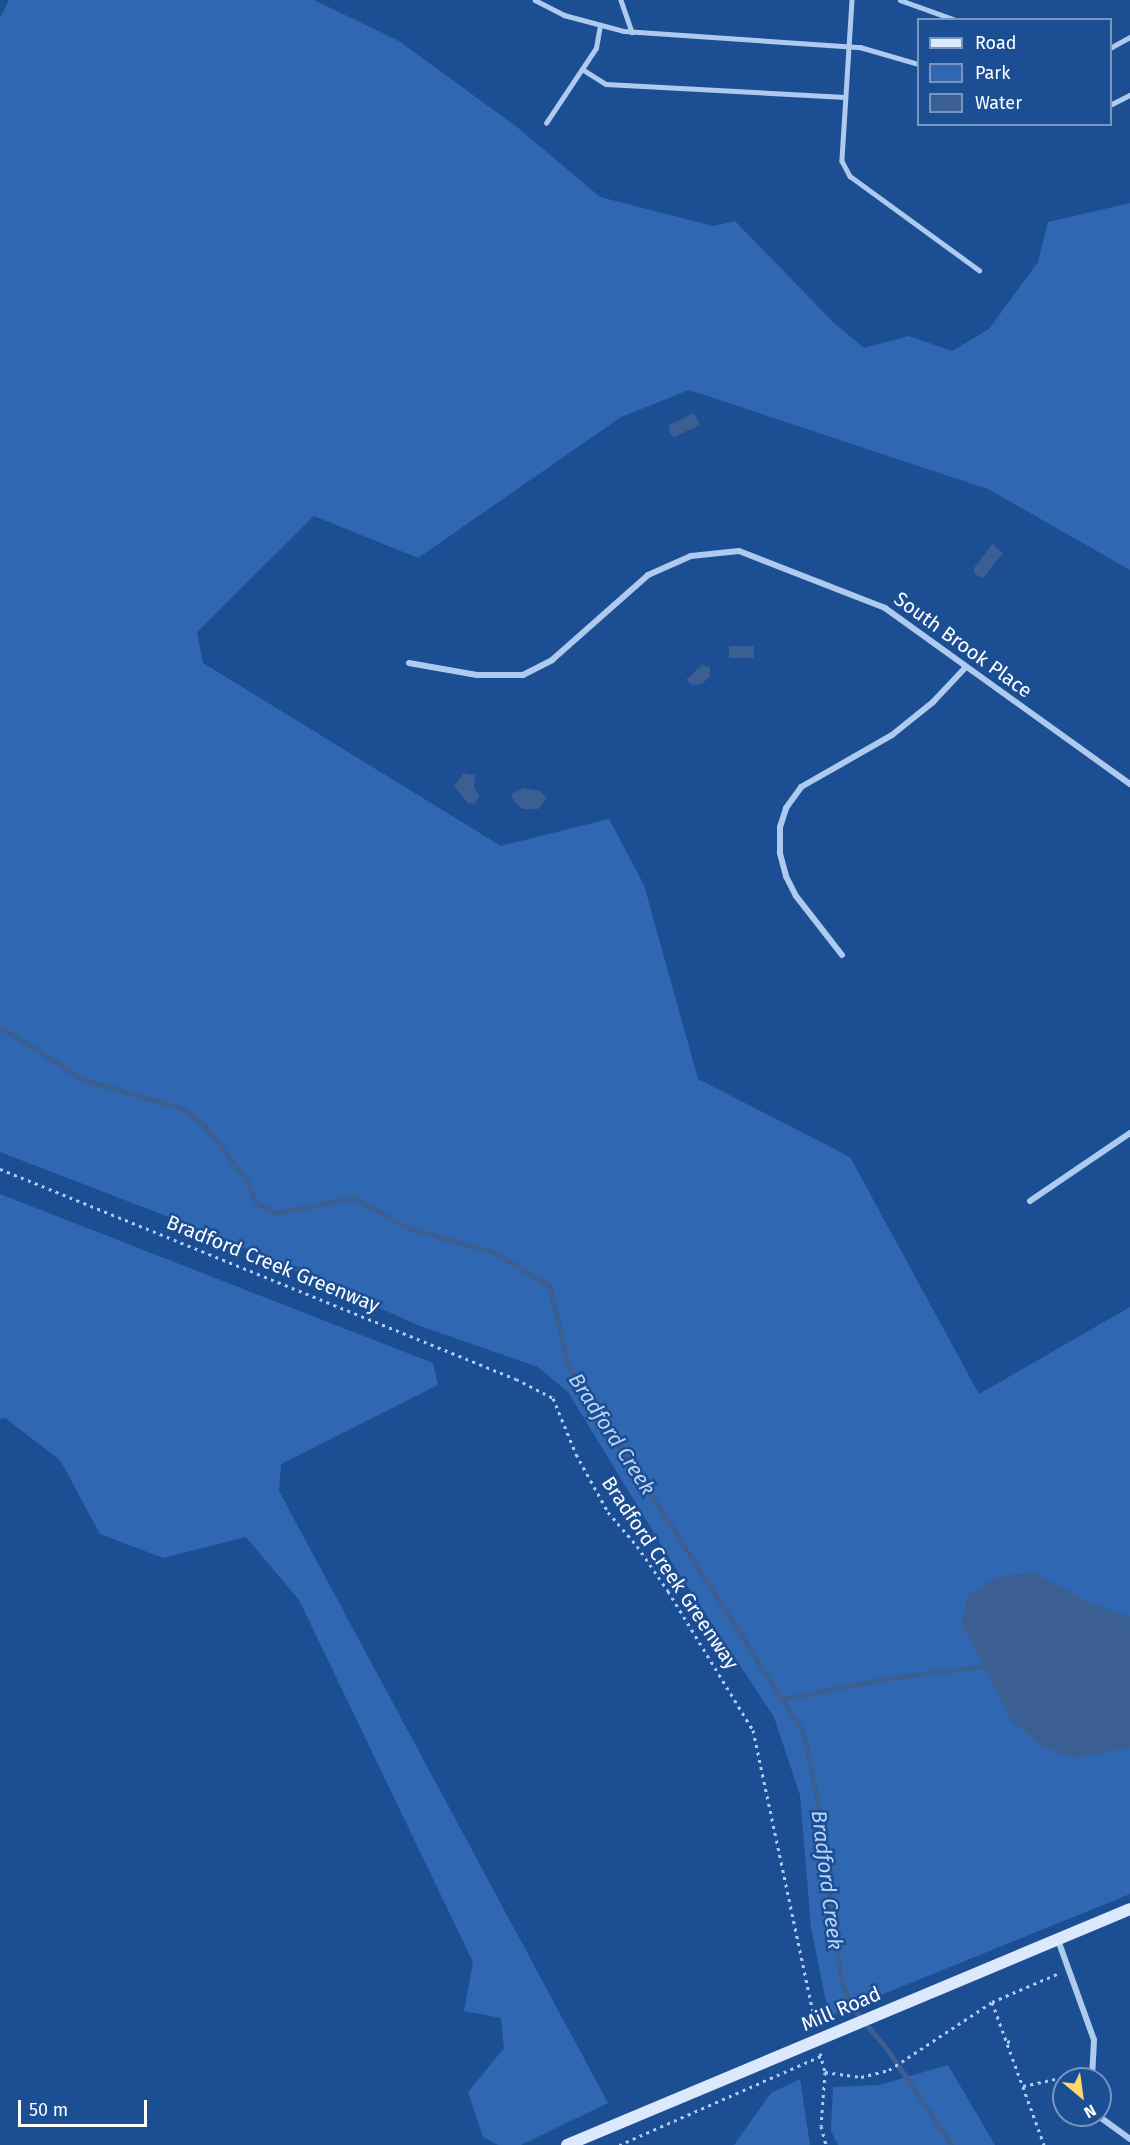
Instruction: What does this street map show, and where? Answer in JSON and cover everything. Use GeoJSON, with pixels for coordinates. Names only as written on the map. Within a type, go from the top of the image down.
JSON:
{"type":"FeatureCollection","features":[{"type":"Feature","properties":{"kind":"street","name":"South Brook Place"},"geometry":{"type":"LineString","coordinates":[[409,663],[477,675],[523,675],[552,660],[648,576],[691,556],[739,551],[885,608],[965,668],[1130,784]]}},
{"type":"Feature","properties":{"kind":"street"},"geometry":{"type":"LineString","coordinates":[[842,955],[796,896],[786,876],[780,853],[780,827],[786,808],[801,787],[892,735],[933,702],[965,668]]}},
{"type":"Feature","properties":{"kind":"street"},"geometry":{"type":"LineString","coordinates":[[1030,1201],[1130,1133]]}},
{"type":"Feature","properties":{"kind":"street","name":"Mill Road"},"geometry":{"type":"LineString","coordinates":[[567,2145],[1130,1909]]}},
{"type":"Feature","properties":{"kind":"street"},"geometry":{"type":"LineString","coordinates":[[1057,1939],[1070,1968],[1094,2040],[1092,2067]]}},
{"type":"Feature","properties":{"kind":"street"},"geometry":{"type":"LineString","coordinates":[[1112,2126],[1130,2139]]}},
{"type":"Feature","properties":{"kind":"lane"},"geometry":{"type":"LineString","coordinates":[[535,0],[564,15],[632,32],[847,46],[917,64]]}},
{"type":"Feature","properties":{"kind":"lane"},"geometry":{"type":"LineString","coordinates":[[621,0],[632,32]]}},
{"type":"Feature","properties":{"kind":"lane"},"geometry":{"type":"LineString","coordinates":[[852,0],[847,46],[842,161],[850,176],[979,270]]}},
{"type":"Feature","properties":{"kind":"lane"},"geometry":{"type":"LineString","coordinates":[[900,0],[950,18]]}},
{"type":"Feature","properties":{"kind":"lane"},"geometry":{"type":"LineString","coordinates":[[546,123],[596,48],[600,25]]}},
{"type":"Feature","properties":{"kind":"lane"},"geometry":{"type":"LineString","coordinates":[[1112,47],[1130,37]]}},
{"type":"Feature","properties":{"kind":"lane"},"geometry":{"type":"LineString","coordinates":[[582,69],[606,84],[845,97]]}},
{"type":"Feature","properties":{"kind":"lane"},"geometry":{"type":"LineString","coordinates":[[1112,104],[1130,95]]}},
{"type":"Feature","properties":{"kind":"path","name":"Bradford Creek Greenway"},"geometry":{"type":"LineString","coordinates":[[0,1169],[516,1379],[554,1398],[576,1454],[608,1512],[662,1582],[753,1730],[817,2032]]}},
{"type":"Feature","properties":{"kind":"path"},"geometry":{"type":"LineString","coordinates":[[825,2072],[861,2077],[889,2070],[992,2002],[1070,1968]]}},
{"type":"Feature","properties":{"kind":"path"},"geometry":{"type":"LineString","coordinates":[[992,2002],[1044,2145]]}},
{"type":"Feature","properties":{"kind":"path"},"geometry":{"type":"LineString","coordinates":[[1007,2042],[1014,2040]]}},
{"type":"Feature","properties":{"kind":"path"},"geometry":{"type":"LineString","coordinates":[[619,2145],[821,2056],[825,2072],[821,2126],[826,2145]]}},
{"type":"Feature","properties":{"kind":"path"},"geometry":{"type":"LineString","coordinates":[[1023,2086],[1052,2080]]}},
{"type":"Feature","properties":{"kind":"green space"},"geometry":{"type":"Polygon","coordinates":[[[9,0],[314,0],[399,41],[517,127],[600,197],[713,226],[735,221],[834,323],[864,348],[909,336],[952,351],[989,329],[1038,262],[1048,222],[1130,203],[1130,570],[988,489],[689,390],[621,417],[418,558],[314,516],[197,632],[203,663],[501,846],[609,819],[644,885],[698,1079],[850,1157],[979,1394],[1130,1307],[1130,1894],[829,2016],[811,1928],[800,1795],[774,1717],[676,1569],[568,1392],[538,1367],[420,1326],[205,1231],[0,1152],[0,18],[9,0]]]}},
{"type":"Feature","properties":{"kind":"green space"},"geometry":{"type":"Polygon","coordinates":[[[0,1194],[433,1363],[438,1385],[281,1464],[279,1491],[608,2103],[521,2145],[498,2145],[483,2137],[468,2092],[504,2048],[501,2018],[464,2011],[473,1962],[299,1600],[246,1537],[163,1558],[100,1534],[60,1460],[5,1418],[0,1419],[0,1194]]]}},
{"type":"Feature","properties":{"kind":"green space"},"geometry":{"type":"Polygon","coordinates":[[[948,2065],[995,2145],[838,2145],[831,2131],[833,2087],[879,2085],[948,2065]]]}},
{"type":"Feature","properties":{"kind":"green space"},"geometry":{"type":"Polygon","coordinates":[[[800,2079],[810,2145],[734,2145],[771,2093],[800,2079]]]}},
{"type":"Feature","properties":{"kind":"water"},"geometry":{"type":"Polygon","coordinates":[[[694,413],[700,425],[674,437],[670,434],[669,425],[694,413]]]}},
{"type":"Feature","properties":{"kind":"water"},"geometry":{"type":"Polygon","coordinates":[[[992,544],[1003,553],[984,577],[980,577],[974,573],[974,568],[992,544]]]}},
{"type":"Feature","properties":{"kind":"water"},"geometry":{"type":"Polygon","coordinates":[[[729,646],[754,646],[754,658],[729,658],[729,646]]]}},
{"type":"Feature","properties":{"kind":"water"},"geometry":{"type":"Polygon","coordinates":[[[702,665],[710,667],[710,676],[702,684],[693,685],[686,680],[702,665]]]}},
{"type":"Feature","properties":{"kind":"water"},"geometry":{"type":"Polygon","coordinates":[[[464,773],[475,775],[474,787],[479,796],[475,804],[468,803],[454,786],[464,773]]]}},
{"type":"Feature","properties":{"kind":"water"},"geometry":{"type":"Polygon","coordinates":[[[523,788],[540,791],[547,798],[538,809],[523,809],[513,801],[512,794],[523,788]]]}},
{"type":"Feature","properties":{"kind":"water"},"geometry":{"type":"Polygon","coordinates":[[[1034,1573],[1093,1604],[1130,1617],[1130,1748],[1073,1759],[1041,1746],[1011,1720],[961,1621],[969,1594],[1000,1576],[1034,1573]]]}},
{"type":"Feature","properties":{"kind":"waterway","name":"Bradford Creek"},"geometry":{"type":"LineString","coordinates":[[0,1027],[84,1080],[181,1108],[205,1126],[247,1181],[256,1203],[275,1213],[354,1198],[408,1228],[493,1252],[550,1286],[567,1363],[803,1732],[816,1794],[840,1974],[849,2004],[887,2049],[952,2145]]}},
{"type":"Feature","properties":{"kind":"waterway"},"geometry":{"type":"LineString","coordinates":[[782,1699],[890,1678],[983,1666]]}}]}
